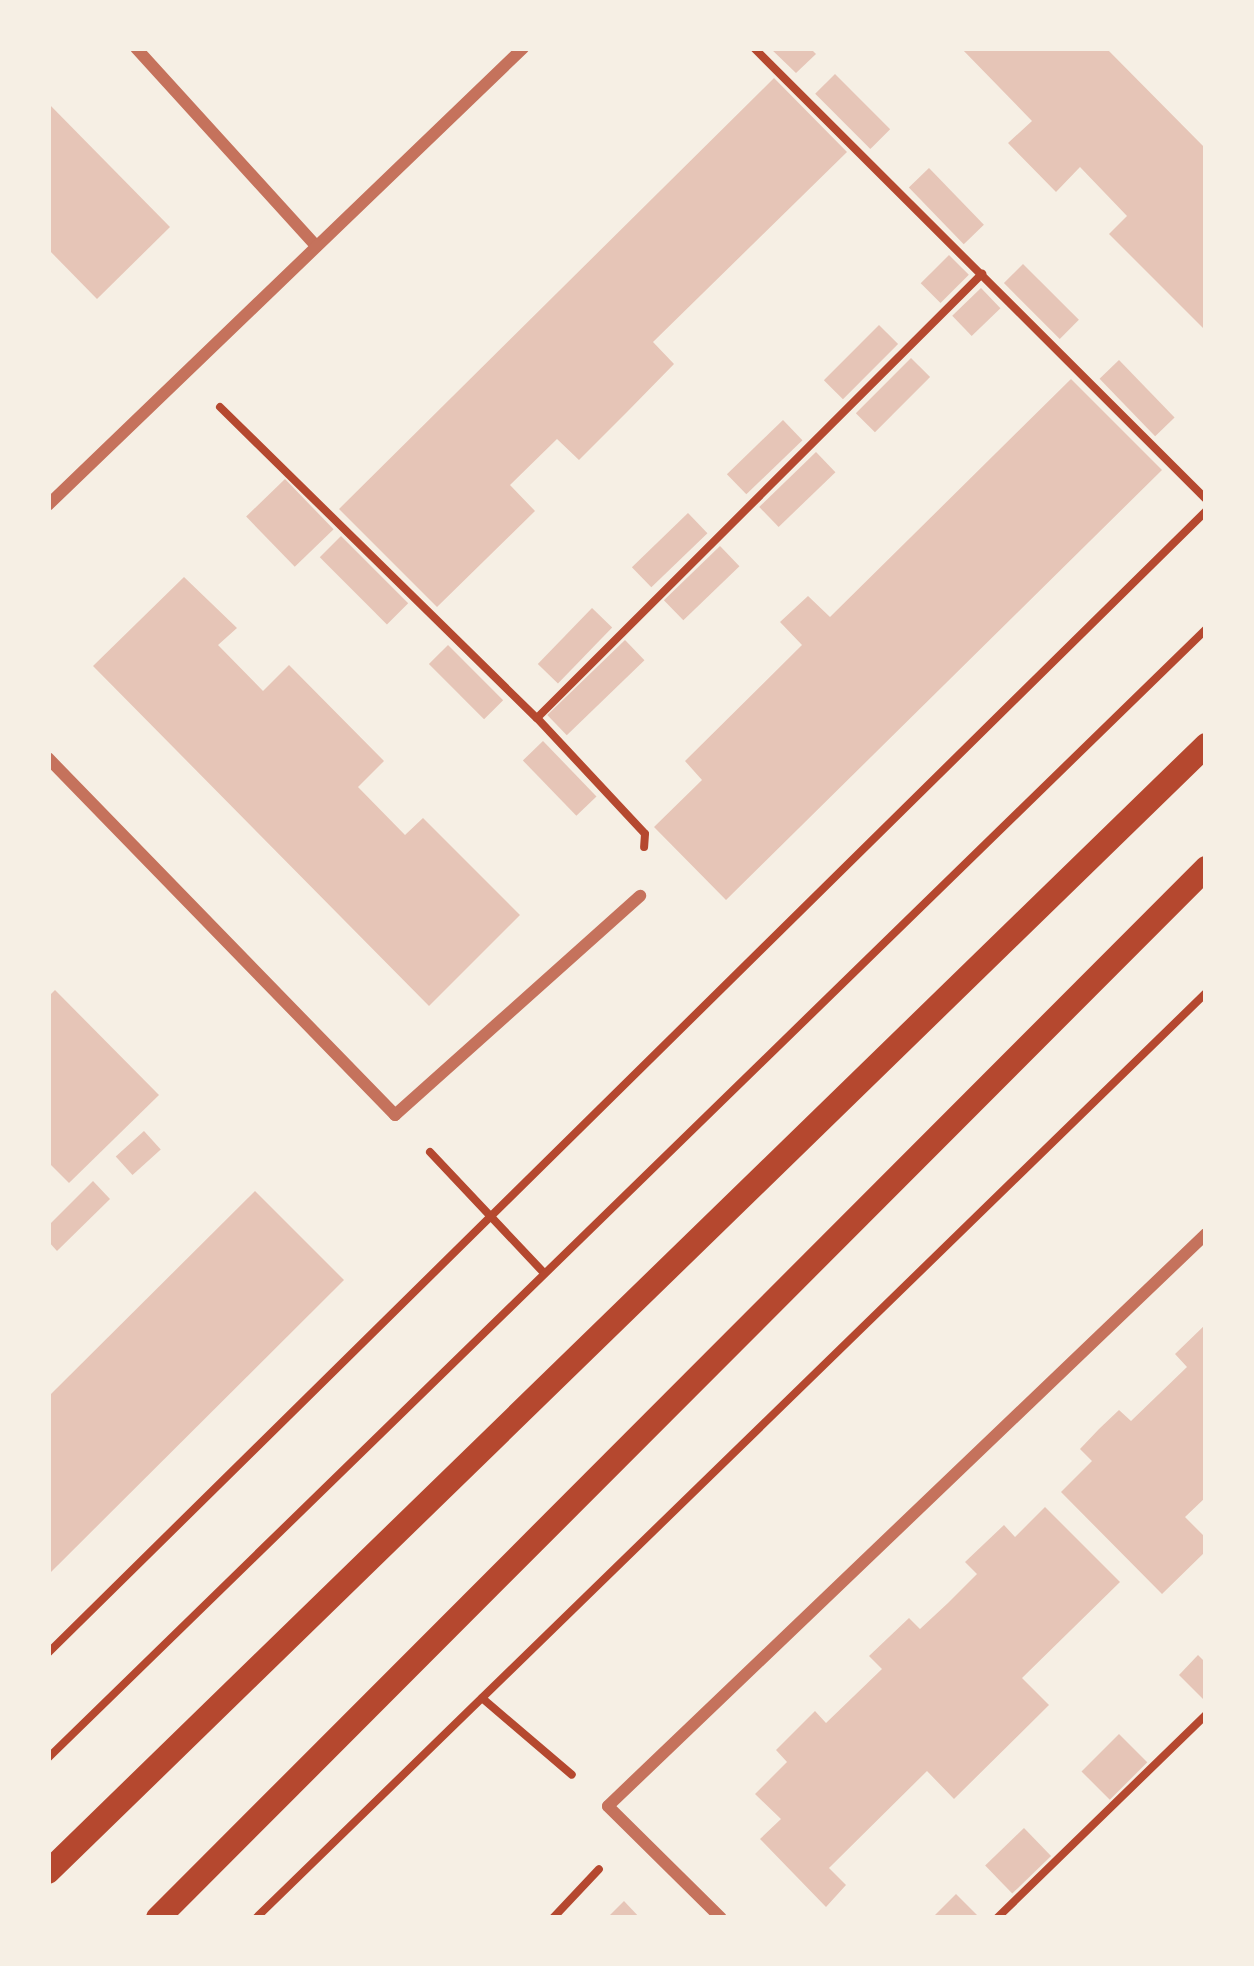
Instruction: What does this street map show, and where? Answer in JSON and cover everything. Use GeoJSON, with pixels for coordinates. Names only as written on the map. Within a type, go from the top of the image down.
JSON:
{"type":"FeatureCollection","features":[{"type":"Feature","properties":{"kind":"main road"},"geometry":{"type":"LineString","coordinates":[[48,1871],[1206,746]]}},
{"type":"Feature","properties":{"kind":"main road"},"geometry":{"type":"LineString","coordinates":[[158,1918],[1206,868]]}},
{"type":"Feature","properties":{"kind":"street"},"geometry":{"type":"LineString","coordinates":[[136,48],[316,246]]}},
{"type":"Feature","properties":{"kind":"street"},"geometry":{"type":"LineString","coordinates":[[48,505],[523,48]]}},
{"type":"Feature","properties":{"kind":"street"},"geometry":{"type":"LineString","coordinates":[[48,758],[395,1115],[640,896]]}},
{"type":"Feature","properties":{"kind":"street"},"geometry":{"type":"LineString","coordinates":[[721,1918],[608,1806],[1206,1234]]}},
{"type":"Feature","properties":{"kind":"path"},"geometry":{"type":"LineString","coordinates":[[754,48],[1206,499]]}},
{"type":"Feature","properties":{"kind":"path"},"geometry":{"type":"LineString","coordinates":[[537,718],[982,274]]}},
{"type":"Feature","properties":{"kind":"path"},"geometry":{"type":"LineString","coordinates":[[186,374],[537,718],[645,833],[640,896]]}},
{"type":"Feature","properties":{"kind":"path"},"geometry":{"type":"LineString","coordinates":[[48,1653],[1206,512]]}},
{"type":"Feature","properties":{"kind":"path"},"geometry":{"type":"LineString","coordinates":[[48,1758],[1206,628]]}},
{"type":"Feature","properties":{"kind":"path"},"geometry":{"type":"LineString","coordinates":[[256,1918],[1206,993]]}},
{"type":"Feature","properties":{"kind":"path"},"geometry":{"type":"LineString","coordinates":[[395,1115],[544,1273]]}},
{"type":"Feature","properties":{"kind":"path"},"geometry":{"type":"LineString","coordinates":[[482,1698],[608,1806]]}},
{"type":"Feature","properties":{"kind":"path"},"geometry":{"type":"LineString","coordinates":[[997,1918],[1206,1715]]}},
{"type":"Feature","properties":{"kind":"path"},"geometry":{"type":"LineString","coordinates":[[553,1918],[634,1834]]}},
{"type":"Feature","properties":{"kind":"building"},"geometry":{"type":"Polygon","coordinates":[[[770,48],[810,48],[816,54],[796,73],[770,48]]]}},
{"type":"Feature","properties":{"kind":"building"},"geometry":{"type":"Polygon","coordinates":[[[961,48],[1106,48],[1206,149],[1206,331],[1109,234],[1127,216],[1080,167],[1056,192],[1008,143],[1032,121],[961,48]]]}},
{"type":"Feature","properties":{"kind":"building"},"geometry":{"type":"Polygon","coordinates":[[[835,74],[890,129],[870,149],[815,94],[835,74]]]}},
{"type":"Feature","properties":{"kind":"building"},"geometry":{"type":"Polygon","coordinates":[[[774,78],[847,152],[653,342],[674,364],[579,460],[557,439],[510,485],[535,511],[437,607],[339,509],[774,78]]]}},
{"type":"Feature","properties":{"kind":"building"},"geometry":{"type":"Polygon","coordinates":[[[48,103],[170,227],[97,299],[48,249],[48,103]]]}},
{"type":"Feature","properties":{"kind":"building"},"geometry":{"type":"Polygon","coordinates":[[[929,168],[984,225],[964,244],[909,187],[929,168]]]}},
{"type":"Feature","properties":{"kind":"building"},"geometry":{"type":"Polygon","coordinates":[[[949,255],[969,275],[941,303],[921,283],[949,255]]]}},
{"type":"Feature","properties":{"kind":"building"},"geometry":{"type":"Polygon","coordinates":[[[1023,264],[1079,320],[1060,339],[1004,283],[1023,264]]]}},
{"type":"Feature","properties":{"kind":"building"},"geometry":{"type":"Polygon","coordinates":[[[981,288],[1000,308],[972,336],[952,316],[981,288]]]}},
{"type":"Feature","properties":{"kind":"building"},"geometry":{"type":"Polygon","coordinates":[[[879,325],[898,344],[843,399],[824,380],[879,325]]]}},
{"type":"Feature","properties":{"kind":"building"},"geometry":{"type":"Polygon","coordinates":[[[911,358],[930,377],[875,432],[856,413],[911,358]]]}},
{"type":"Feature","properties":{"kind":"building"},"geometry":{"type":"Polygon","coordinates":[[[1119,360],[1175,418],[1155,436],[1100,379],[1119,360]]]}},
{"type":"Feature","properties":{"kind":"building"},"geometry":{"type":"Polygon","coordinates":[[[1071,379],[1162,470],[726,900],[654,827],[702,780],[685,761],[802,645],[780,622],[808,596],[830,617],[1071,379]]]}},
{"type":"Feature","properties":{"kind":"building"},"geometry":{"type":"Polygon","coordinates":[[[783,420],[802,440],[746,494],[727,474],[783,420]]]}},
{"type":"Feature","properties":{"kind":"building"},"geometry":{"type":"Polygon","coordinates":[[[816,452],[835,472],[779,527],[759,507],[816,452]]]}},
{"type":"Feature","properties":{"kind":"building"},"geometry":{"type":"Polygon","coordinates":[[[285,479],[334,529],[295,567],[246,517],[285,479]]]}},
{"type":"Feature","properties":{"kind":"building"},"geometry":{"type":"Polygon","coordinates":[[[688,513],[707,533],[651,587],[632,567],[688,513]]]}},
{"type":"Feature","properties":{"kind":"building"},"geometry":{"type":"Polygon","coordinates":[[[341,536],[408,603],[387,624],[320,557],[341,536]]]}},
{"type":"Feature","properties":{"kind":"building"},"geometry":{"type":"Polygon","coordinates":[[[720,546],[739,566],[683,620],[664,600],[720,546]]]}},
{"type":"Feature","properties":{"kind":"building"},"geometry":{"type":"Polygon","coordinates":[[[184,577],[237,628],[218,645],[263,691],[289,665],[384,761],[358,787],[405,835],[423,818],[520,915],[429,1006],[93,666],[184,577]]]}},
{"type":"Feature","properties":{"kind":"building"},"geometry":{"type":"Polygon","coordinates":[[[592,608],[612,627],[558,684],[538,664],[592,608]]]}},
{"type":"Feature","properties":{"kind":"building"},"geometry":{"type":"Polygon","coordinates":[[[625,640],[644,660],[567,735],[547,715],[625,640]]]}},
{"type":"Feature","properties":{"kind":"building"},"geometry":{"type":"Polygon","coordinates":[[[448,645],[503,700],[484,719],[429,664],[448,645]]]}},
{"type":"Feature","properties":{"kind":"building"},"geometry":{"type":"Polygon","coordinates":[[[543,741],[596,796],[576,816],[523,760],[543,741]]]}},
{"type":"Feature","properties":{"kind":"building"},"geometry":{"type":"Polygon","coordinates":[[[55,990],[159,1095],[69,1183],[48,1162],[48,997],[55,990]]]}},
{"type":"Feature","properties":{"kind":"building"},"geometry":{"type":"Polygon","coordinates":[[[144,1131],[161,1150],[132,1175],[116,1156],[144,1131]]]}},
{"type":"Feature","properties":{"kind":"building"},"geometry":{"type":"Polygon","coordinates":[[[93,1181],[110,1199],[57,1251],[48,1241],[48,1226],[93,1181]]]}},
{"type":"Feature","properties":{"kind":"building"},"geometry":{"type":"Polygon","coordinates":[[[255,1191],[344,1280],[48,1575],[48,1397],[255,1191]]]}},
{"type":"Feature","properties":{"kind":"building"},"geometry":{"type":"Polygon","coordinates":[[[1206,1324],[1206,1497],[1185,1517],[1206,1538],[1206,1551],[1162,1594],[1061,1492],[1092,1461],[1080,1449],[1099,1429],[1119,1410],[1131,1421],[1187,1367],[1175,1354],[1206,1324]]]}},
{"type":"Feature","properties":{"kind":"building"},"geometry":{"type":"Polygon","coordinates":[[[1045,1507],[1120,1582],[1022,1678],[1049,1705],[954,1799],[927,1771],[829,1868],[846,1885],[826,1907],[760,1839],[781,1819],[755,1794],[787,1762],[776,1750],[815,1711],[826,1723],[882,1669],[869,1656],[909,1618],[920,1629],[948,1603],[977,1574],[965,1562],[1004,1525],[1015,1537],[1045,1507]]]}},
{"type":"Feature","properties":{"kind":"building"},"geometry":{"type":"Polygon","coordinates":[[[1198,1655],[1206,1663],[1206,1702],[1179,1675],[1198,1655]]]}},
{"type":"Feature","properties":{"kind":"building"},"geometry":{"type":"Polygon","coordinates":[[[1119,1734],[1147,1762],[1110,1800],[1082,1771],[1119,1734]]]}},
{"type":"Feature","properties":{"kind":"building"},"geometry":{"type":"Polygon","coordinates":[[[1024,1828],[1051,1856],[1012,1894],[985,1866],[1024,1828]]]}},
{"type":"Feature","properties":{"kind":"building"},"geometry":{"type":"Polygon","coordinates":[[[956,1894],[980,1918],[932,1918],[956,1894]]]}},
{"type":"Feature","properties":{"kind":"building"},"geometry":{"type":"Polygon","coordinates":[[[624,1901],[640,1918],[607,1918],[624,1901]]]}}]}
